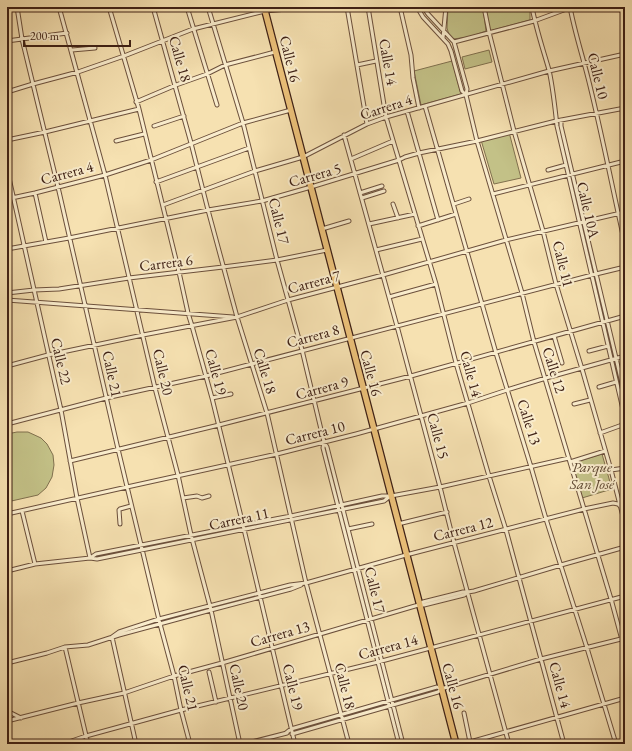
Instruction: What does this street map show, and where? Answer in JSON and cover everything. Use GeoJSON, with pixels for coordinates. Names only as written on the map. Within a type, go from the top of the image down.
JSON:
{"type":"FeatureCollection","features":[{"type":"Feature","properties":{"kind":"highway","name":"Calle 16"},"geometry":{"type":"LineString","coordinates":[[265,9],[456,744]]}},
{"type":"Feature","properties":{"kind":"street","name":"Calle 21"},"geometry":{"type":"LineString","coordinates":[[17,7],[22,39],[86,306],[131,506],[190,744]]}},
{"type":"Feature","properties":{"kind":"street","name":"Calle 20"},"geometry":{"type":"LineString","coordinates":[[59,7],[105,175],[155,388],[178,475],[192,540],[210,608],[240,744]]}},
{"type":"Feature","properties":{"kind":"street","name":"Calle 19"},"geometry":{"type":"LineString","coordinates":[[109,7],[139,109],[188,313],[219,425],[295,744]]}},
{"type":"Feature","properties":{"kind":"street","name":"Calle 18"},"geometry":{"type":"LineString","coordinates":[[153,7],[176,85],[236,317],[267,413],[306,583],[340,715],[349,744]]}},
{"type":"Feature","properties":{"kind":"street"},"geometry":{"type":"LineString","coordinates":[[187,7],[217,105]]}},
{"type":"Feature","properties":{"kind":"street","name":"Calle 17"},"geometry":{"type":"LineString","coordinates":[[208,7],[243,123],[277,260],[302,350],[313,401],[343,507],[390,700],[399,744]]}},
{"type":"Feature","properties":{"kind":"street"},"geometry":{"type":"LineString","coordinates":[[7,92],[78,72],[193,29],[265,9],[309,7]]}},
{"type":"Feature","properties":{"kind":"street"},"geometry":{"type":"LineString","coordinates":[[347,7],[367,124]]}},
{"type":"Feature","properties":{"kind":"street","name":"Calle 14"},"geometry":{"type":"LineString","coordinates":[[368,7],[386,117],[436,284],[456,363],[506,530],[564,744]]}},
{"type":"Feature","properties":{"kind":"street"},"geometry":{"type":"LineString","coordinates":[[400,7],[419,108]]}},
{"type":"Feature","properties":{"kind":"street"},"geometry":{"type":"LineString","coordinates":[[417,7],[423,17],[443,38]]}},
{"type":"Feature","properties":{"kind":"street"},"geometry":{"type":"LineString","coordinates":[[423,7],[444,31]]}},
{"type":"Feature","properties":{"kind":"street"},"geometry":{"type":"LineString","coordinates":[[443,38],[446,7]]}},
{"type":"Feature","properties":{"kind":"street","name":"Calle 11"},"geometry":{"type":"LineString","coordinates":[[484,7],[514,131],[543,231],[556,284],[611,470],[625,524]]}},
{"type":"Feature","properties":{"kind":"street","name":"Calle 10A"},"geometry":{"type":"LineString","coordinates":[[532,7],[534,21],[549,71],[556,121],[566,165],[584,222],[625,396]]}},
{"type":"Feature","properties":{"kind":"street"},"geometry":{"type":"LineString","coordinates":[[454,42],[534,21],[571,7]]}},
{"type":"Feature","properties":{"kind":"street","name":"Calle 10"},"geometry":{"type":"LineString","coordinates":[[571,7],[573,24],[585,63],[625,244]]}},
{"type":"Feature","properties":{"kind":"street"},"geometry":{"type":"LineString","coordinates":[[621,7],[625,23]]}},
{"type":"Feature","properties":{"kind":"street","name":"Calle 12"},"geometry":{"type":"LineString","coordinates":[[444,31],[454,42],[467,89],[466,95],[477,140],[522,293],[534,342],[623,639],[625,651]]}},
{"type":"Feature","properties":{"kind":"street"},"geometry":{"type":"LineString","coordinates":[[7,40],[67,33]]}},
{"type":"Feature","properties":{"kind":"street","name":"Calle 12"},"geometry":{"type":"LineString","coordinates":[[443,38],[452,51],[462,91],[466,95]]}},
{"type":"Feature","properties":{"kind":"street"},"geometry":{"type":"LineString","coordinates":[[72,50],[95,48]]}},
{"type":"Feature","properties":{"kind":"street"},"geometry":{"type":"LineString","coordinates":[[136,102],[207,74],[225,65],[276,52]]}},
{"type":"Feature","properties":{"kind":"street","name":"Carrera 4"},"geometry":{"type":"LineString","coordinates":[[162,205],[255,171],[303,156],[367,124],[386,117],[549,71],[625,54]]}},
{"type":"Feature","properties":{"kind":"street"},"geometry":{"type":"LineString","coordinates":[[357,65],[376,61]]}},
{"type":"Feature","properties":{"kind":"street","name":"Calle 13"},"geometry":{"type":"LineString","coordinates":[[425,106],[507,390],[616,744]]}},
{"type":"Feature","properties":{"kind":"street","name":"Carrera 5"},"geometry":{"type":"LineString","coordinates":[[7,249],[262,201],[311,188],[406,157],[556,121],[625,108]]}},
{"type":"Feature","properties":{"kind":"street"},"geometry":{"type":"LineString","coordinates":[[7,140],[90,122],[139,109]]}},
{"type":"Feature","properties":{"kind":"street","name":"Carrera 4"},"geometry":{"type":"LineString","coordinates":[[7,199],[105,175],[151,160],[243,123],[291,110]]}},
{"type":"Feature","properties":{"kind":"street"},"geometry":{"type":"LineString","coordinates":[[407,111],[438,220]]}},
{"type":"Feature","properties":{"kind":"street"},"geometry":{"type":"LineString","coordinates":[[154,126],[184,116]]}},
{"type":"Feature","properties":{"kind":"street","name":"Calle 10A"},"geometry":{"type":"LineString","coordinates":[[561,120],[570,175],[591,275],[625,418]]}},
{"type":"Feature","properties":{"kind":"street"},"geometry":{"type":"LineString","coordinates":[[116,141],[144,134]]}},
{"type":"Feature","properties":{"kind":"street","name":"Calle 15"},"geometry":{"type":"LineString","coordinates":[[344,135],[397,326],[509,744]]}},
{"type":"Feature","properties":{"kind":"street"},"geometry":{"type":"LineString","coordinates":[[350,159],[393,142]]}},
{"type":"Feature","properties":{"kind":"street"},"geometry":{"type":"LineString","coordinates":[[156,182],[249,148]]}},
{"type":"Feature","properties":{"kind":"street"},"geometry":{"type":"LineString","coordinates":[[493,194],[625,161]]}},
{"type":"Feature","properties":{"kind":"street"},"geometry":{"type":"LineString","coordinates":[[548,170],[566,165]]}},
{"type":"Feature","properties":{"kind":"street","name":"Calle 22"},"geometry":{"type":"LineString","coordinates":[[7,169],[61,410],[77,498],[90,558]]}},
{"type":"Feature","properties":{"kind":"street"},"geometry":{"type":"LineString","coordinates":[[360,193],[382,186]]}},
{"type":"Feature","properties":{"kind":"street"},"geometry":{"type":"LineString","coordinates":[[362,198],[384,191]]}},
{"type":"Feature","properties":{"kind":"street"},"geometry":{"type":"LineString","coordinates":[[35,193],[46,242]]}},
{"type":"Feature","properties":{"kind":"street"},"geometry":{"type":"LineString","coordinates":[[454,204],[469,199]]}},
{"type":"Feature","properties":{"kind":"street"},"geometry":{"type":"LineString","coordinates":[[393,204],[398,218]]}},
{"type":"Feature","properties":{"kind":"street","name":"Carrera 7"},"geometry":{"type":"LineString","coordinates":[[7,366],[48,355],[236,317],[288,300],[506,240],[625,212]]}},
{"type":"Feature","properties":{"kind":"street"},"geometry":{"type":"LineString","coordinates":[[369,224],[415,214]]}},
{"type":"Feature","properties":{"kind":"street"},"geometry":{"type":"LineString","coordinates":[[418,226],[456,214]]}},
{"type":"Feature","properties":{"kind":"street"},"geometry":{"type":"LineString","coordinates":[[322,229],[349,222]]}},
{"type":"Feature","properties":{"kind":"street"},"geometry":{"type":"LineString","coordinates":[[376,250],[422,239]]}},
{"type":"Feature","properties":{"kind":"street","name":"Carrera 6"},"geometry":{"type":"LineString","coordinates":[[7,293],[59,289],[129,278],[277,260],[327,250]]}},
{"type":"Feature","properties":{"kind":"street","name":"Carrera 8"},"geometry":{"type":"LineString","coordinates":[[7,424],[106,398],[206,376],[625,267]]}},
{"type":"Feature","properties":{"kind":"street"},"geometry":{"type":"LineString","coordinates":[[389,297],[436,284]]}},
{"type":"Feature","properties":{"kind":"street"},"geometry":{"type":"LineString","coordinates":[[7,300],[236,317]]}},
{"type":"Feature","properties":{"kind":"street","name":"Carrera 9"},"geometry":{"type":"LineString","coordinates":[[70,461],[267,413],[410,376],[625,316]]}},
{"type":"Feature","properties":{"kind":"street"},"geometry":{"type":"LineString","coordinates":[[554,336],[562,364]]}},
{"type":"Feature","properties":{"kind":"street"},"geometry":{"type":"LineString","coordinates":[[589,352],[608,346]]}},
{"type":"Feature","properties":{"kind":"street","name":"Carrera 10"},"geometry":{"type":"LineString","coordinates":[[7,514],[178,475],[229,465],[324,442],[421,417],[546,378],[625,356]]}},
{"type":"Feature","properties":{"kind":"street"},"geometry":{"type":"LineString","coordinates":[[599,387],[616,382]]}},
{"type":"Feature","properties":{"kind":"street"},"geometry":{"type":"LineString","coordinates":[[212,398],[230,394]]}},
{"type":"Feature","properties":{"kind":"street"},"geometry":{"type":"LineString","coordinates":[[574,404],[590,400]]}},
{"type":"Feature","properties":{"kind":"street"},"geometry":{"type":"LineString","coordinates":[[600,433],[625,424]]}},
{"type":"Feature","properties":{"kind":"street","name":"Calle 17"},"geometry":{"type":"LineString","coordinates":[[324,442],[323,448],[354,570],[370,619]]}},
{"type":"Feature","properties":{"kind":"street"},"geometry":{"type":"LineString","coordinates":[[570,462],[605,451]]}},
{"type":"Feature","properties":{"kind":"street","name":"Carrera 11"},"geometry":{"type":"LineString","coordinates":[[7,571],[35,564],[90,558],[97,559],[192,540],[343,507],[382,496],[391,496],[440,487],[569,458]]}},
{"type":"Feature","properties":{"kind":"street"},"geometry":{"type":"LineString","coordinates":[[611,470],[625,468]]}},
{"type":"Feature","properties":{"kind":"street"},"geometry":{"type":"LineString","coordinates":[[183,498],[197,496],[202,498],[209,496]]}},
{"type":"Feature","properties":{"kind":"street","name":"Carrera 12"},"geometry":{"type":"LineString","coordinates":[[7,663],[65,647],[88,645],[259,593],[290,585],[306,583],[406,555],[584,509],[613,503],[620,506],[625,506]]}},
{"type":"Feature","properties":{"kind":"street"},"geometry":{"type":"LineString","coordinates":[[120,524],[119,510],[131,506]]}},
{"type":"Feature","properties":{"kind":"street"},"geometry":{"type":"LineString","coordinates":[[22,511],[35,564]]}},
{"type":"Feature","properties":{"kind":"street"},"geometry":{"type":"LineString","coordinates":[[398,524],[447,512]]}},
{"type":"Feature","properties":{"kind":"street","name":"Carrera 11"},"geometry":{"type":"LineString","coordinates":[[90,558],[96,554],[243,524],[291,518]]}},
{"type":"Feature","properties":{"kind":"street"},"geometry":{"type":"LineString","coordinates":[[348,529],[372,524]]}},
{"type":"Feature","properties":{"kind":"street","name":"Carrera 13"},"geometry":{"type":"LineString","coordinates":[[7,721],[124,693],[174,676],[419,605],[464,595],[468,592],[625,547]]}},
{"type":"Feature","properties":{"kind":"street","name":"Carrera 12"},"geometry":{"type":"LineString","coordinates":[[112,637],[119,632],[159,619],[260,598],[292,589],[306,583]]}},
{"type":"Feature","properties":{"kind":"street","name":"Carrera 14"},"geometry":{"type":"LineString","coordinates":[[62,744],[182,710],[380,661],[625,596]]}},
{"type":"Feature","properties":{"kind":"street"},"geometry":{"type":"LineString","coordinates":[[112,637],[136,744]]}},
{"type":"Feature","properties":{"kind":"street"},"geometry":{"type":"LineString","coordinates":[[286,733],[291,729],[390,700],[437,687],[441,688],[623,639]]}},
{"type":"Feature","properties":{"kind":"street"},"geometry":{"type":"LineString","coordinates":[[65,647],[88,744]]}},
{"type":"Feature","properties":{"kind":"street"},"geometry":{"type":"LineString","coordinates":[[209,672],[216,702]]}},
{"type":"Feature","properties":{"kind":"street"},"geometry":{"type":"LineString","coordinates":[[244,744],[286,733],[293,734],[438,692],[441,688]]}},
{"type":"Feature","properties":{"kind":"street"},"geometry":{"type":"LineString","coordinates":[[463,744],[625,698]]}},
{"type":"Feature","properties":{"kind":"street","name":"Calle 17"},"geometry":{"type":"LineString","coordinates":[[391,705],[403,744]]}},
{"type":"Feature","properties":{"kind":"street"},"geometry":{"type":"LineString","coordinates":[[7,711],[21,718]]}},
{"type":"Feature","properties":{"kind":"street"},"geometry":{"type":"LineString","coordinates":[[464,713],[470,742]]}},
{"type":"Feature","properties":{"kind":"green space"},"geometry":{"type":"Polygon","coordinates":[[[448,7],[483,7],[486,31],[469,37],[453,39],[449,35],[447,28],[448,7]]]}},
{"type":"Feature","properties":{"kind":"green space"},"geometry":{"type":"Polygon","coordinates":[[[484,7],[530,7],[530,20],[489,31],[484,7]]]}},
{"type":"Feature","properties":{"kind":"green space"},"geometry":{"type":"Polygon","coordinates":[[[489,50],[492,62],[465,69],[462,57],[489,50]]]}},
{"type":"Feature","properties":{"kind":"green space"},"geometry":{"type":"Polygon","coordinates":[[[452,61],[461,94],[421,105],[414,71],[452,61]]]}},
{"type":"Feature","properties":{"kind":"green space"},"geometry":{"type":"Polygon","coordinates":[[[509,132],[521,178],[494,184],[481,140],[509,132]]]}},
{"type":"Feature","properties":{"kind":"green space"},"geometry":{"type":"Polygon","coordinates":[[[28,432],[41,438],[47,444],[53,455],[54,465],[52,477],[46,488],[38,495],[7,502],[7,434],[28,432]]]}},
{"type":"Feature","properties":{"kind":"green space","name":"Parque San José"},"geometry":{"type":"Polygon","coordinates":[[[602,454],[612,489],[582,498],[572,463],[602,454]]]}}]}
